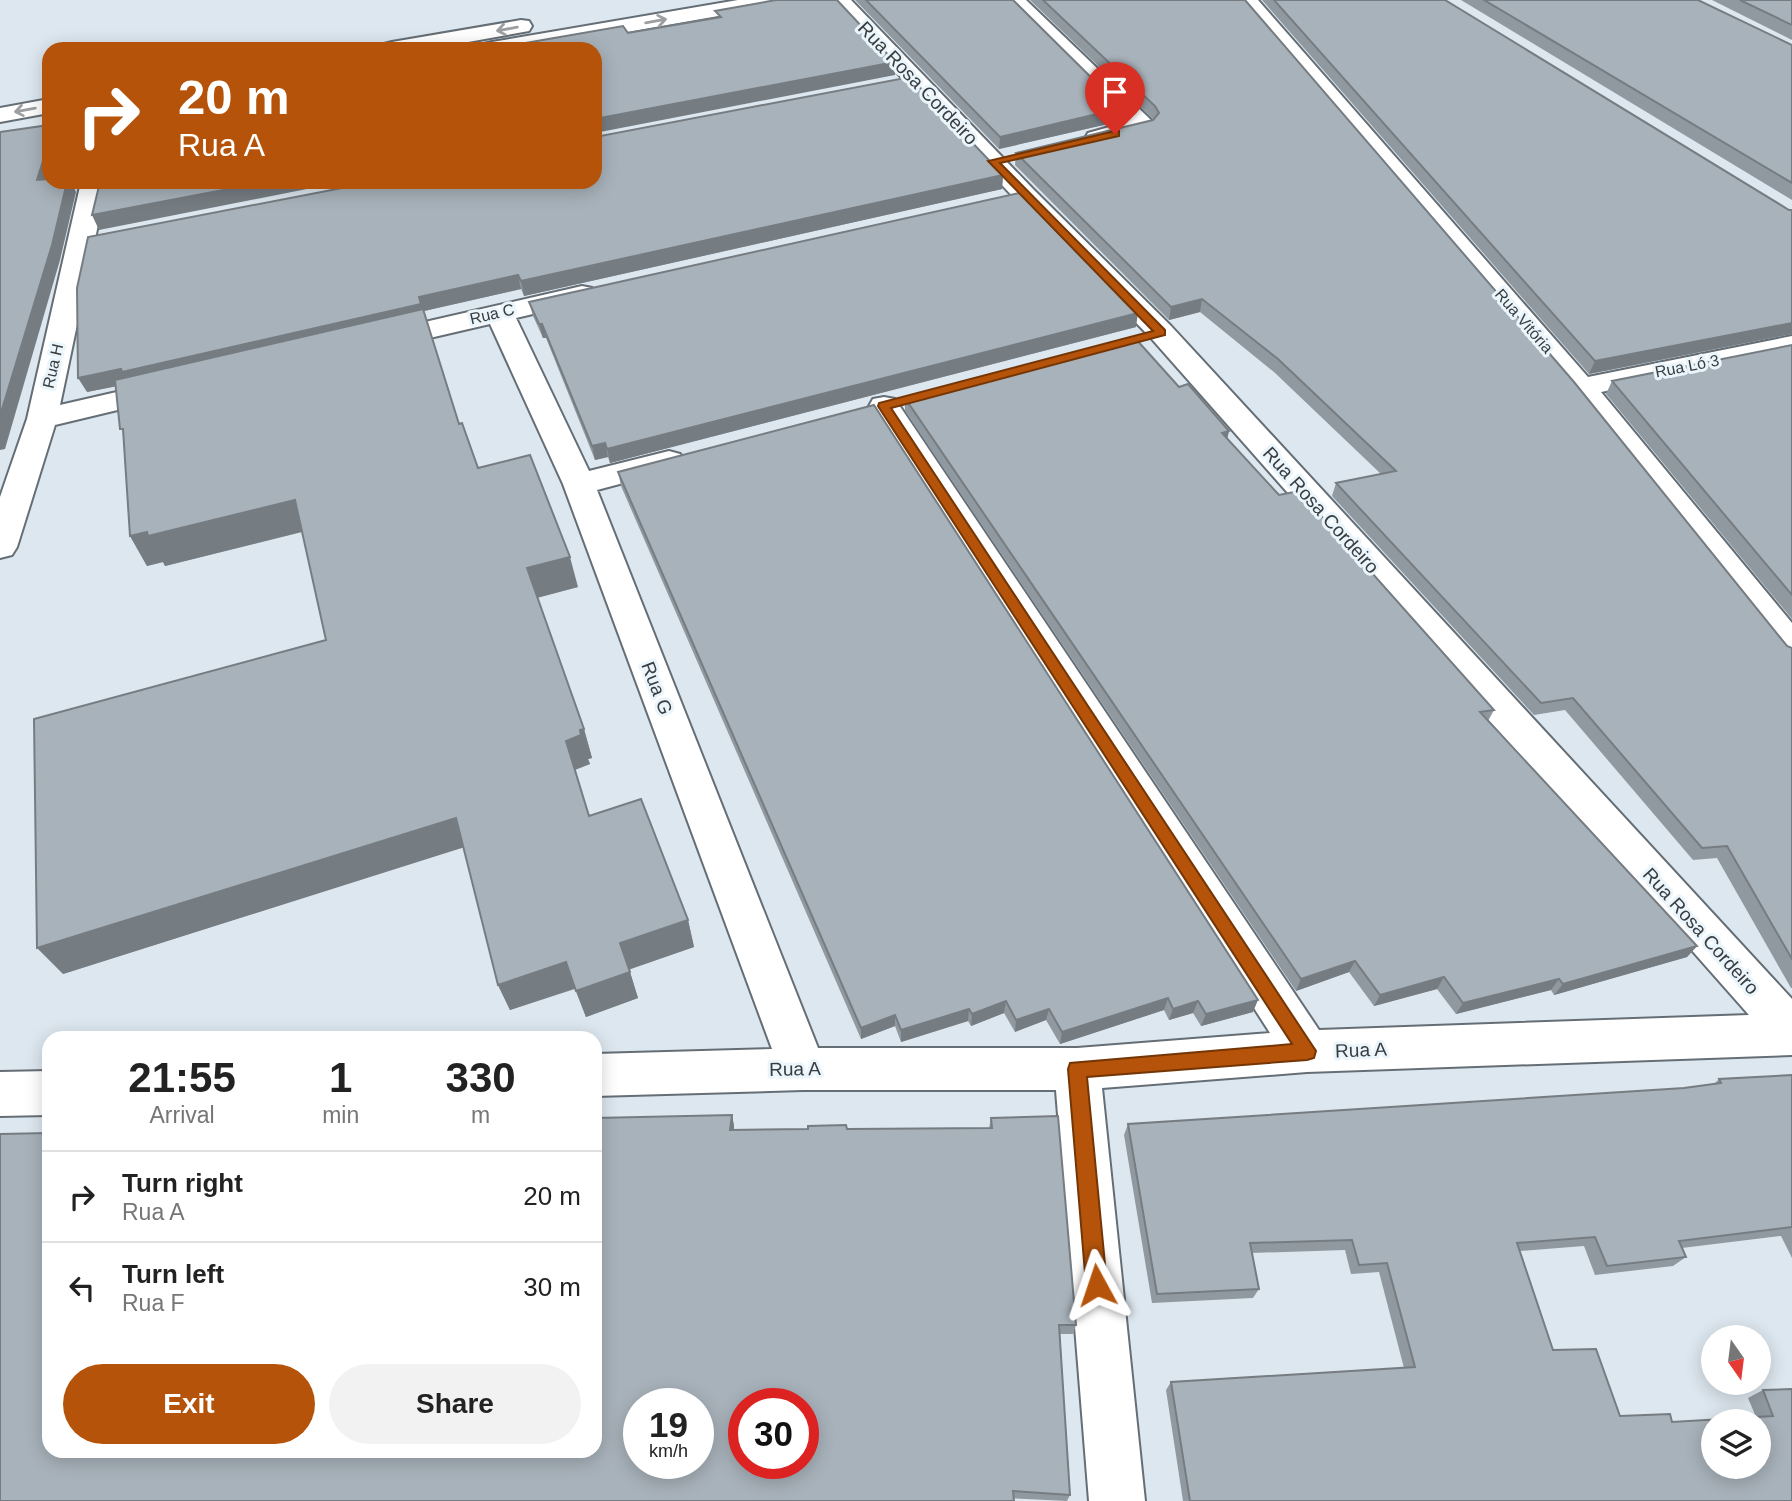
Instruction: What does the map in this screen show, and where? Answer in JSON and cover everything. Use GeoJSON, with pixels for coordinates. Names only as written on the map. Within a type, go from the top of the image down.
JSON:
{"type":"FeatureCollection","features":[{"type":"Feature","properties":{"kind":"street"},"geometry":{"type":"LineString","coordinates":[[432,42],[671,0]]}},
{"type":"Feature","properties":{"kind":"street"},"geometry":{"type":"LineString","coordinates":[[531,42],[775,0]]}},
{"type":"Feature","properties":{"kind":"street","name":"Rua Rosa Cordeiro"},"geometry":{"type":"LineString","coordinates":[[839,0],[886,50],[904,82],[1006,158],[1011,198],[1148,336],[1792,1033]]}},
{"type":"Feature","properties":{"kind":"street"},"geometry":{"type":"LineString","coordinates":[[1014,0],[1143,125],[1073,143]]}},
{"type":"Feature","properties":{"kind":"street","name":"Rua Vitória"},"geometry":{"type":"LineString","coordinates":[[1247,0],[1581,387],[1792,649]]}},
{"type":"Feature","properties":{"kind":"street"},"geometry":{"type":"LineString","coordinates":[[0,114],[42,107]]}},
{"type":"Feature","properties":{"kind":"street"},"geometry":{"type":"LineString","coordinates":[[0,133],[42,126]]}},
{"type":"Feature","properties":{"kind":"street","name":"Rua H"},"geometry":{"type":"LineString","coordinates":[[0,547],[42,419],[94,241],[94,189]]}},
{"type":"Feature","properties":{"kind":"street","name":"Rua C"},"geometry":{"type":"LineString","coordinates":[[351,347],[607,288]]}},
{"type":"Feature","properties":{"kind":"street","name":"Rua G"},"geometry":{"type":"LineString","coordinates":[[499,312],[579,484],[803,1069]]}},
{"type":"Feature","properties":{"kind":"street","name":"Rua Ló 3"},"geometry":{"type":"LineString","coordinates":[[1581,387],[1792,345]]}},
{"type":"Feature","properties":{"kind":"street"},"geometry":{"type":"LineString","coordinates":[[42,419],[190,384]]}},
{"type":"Feature","properties":{"kind":"street"},"geometry":{"type":"LineString","coordinates":[[884,406],[1307,1051]]}},
{"type":"Feature","properties":{"kind":"street"},"geometry":{"type":"LineString","coordinates":[[579,484],[699,454]]}},
{"type":"Feature","properties":{"kind":"street","name":"Rua A"},"geometry":{"type":"LineString","coordinates":[[602,1075],[803,1069],[1077,1069],[1307,1051],[1792,1033]]}},
{"type":"Feature","properties":{"kind":"street"},"geometry":{"type":"LineString","coordinates":[[1077,1069],[1117,1501]]}},
{"type":"Feature","properties":{"kind":"street"},"geometry":{"type":"LineString","coordinates":[[0,1094],[42,1093]]}},
{"type":"Feature","properties":{"kind":"building"},"geometry":{"type":"Polygon","coordinates":[[[776,0],[837,0],[895,62],[602,118],[602,42],[531,42],[623,26],[628,33],[721,17],[715,11],[776,0]]]}},
{"type":"Feature","properties":{"kind":"building"},"geometry":{"type":"Polygon","coordinates":[[[866,0],[1013,0],[1122,108],[1000,137],[866,0]]]}},
{"type":"Feature","properties":{"kind":"building"},"geometry":{"type":"Polygon","coordinates":[[[1043,0],[1245,0],[1574,382],[1787,646],[1792,648],[1792,959],[1727,846],[1702,848],[1573,698],[1541,703],[1336,483],[1396,471],[1278,359],[1202,299],[1171,307],[1016,153],[1153,120],[1159,113],[1155,106],[1043,0]]]}},
{"type":"Feature","properties":{"kind":"building"},"geometry":{"type":"Polygon","coordinates":[[[1274,0],[1445,0],[1792,210],[1792,323],[1595,361],[1274,0]]]}},
{"type":"Feature","properties":{"kind":"building"},"geometry":{"type":"Polygon","coordinates":[[[1484,0],[1698,0],[1792,45],[1792,183],[1484,0]]]}},
{"type":"Feature","properties":{"kind":"building"},"geometry":{"type":"Polygon","coordinates":[[[1740,0],[1792,0],[1792,25],[1740,0]]]}},
{"type":"Feature","properties":{"kind":"building"},"geometry":{"type":"Polygon","coordinates":[[[910,77],[1003,175],[521,281],[518,275],[419,297],[421,304],[122,372],[121,369],[78,378],[77,288],[88,237],[337,189],[602,189],[602,136],[910,77]]]}},
{"type":"Feature","properties":{"kind":"building"},"geometry":{"type":"Polygon","coordinates":[[[42,126],[42,164],[37,180],[42,180],[42,189],[65,189],[52,245],[0,416],[0,132],[42,126]]]}},
{"type":"Feature","properties":{"kind":"building"},"geometry":{"type":"Polygon","coordinates":[[[98,189],[228,189],[92,215],[98,189]]]}},
{"type":"Feature","properties":{"kind":"building"},"geometry":{"type":"Polygon","coordinates":[[[1019,193],[1138,313],[607,449],[605,443],[592,446],[542,324],[539,324],[529,302],[1019,193]]]}},
{"type":"Feature","properties":{"kind":"building"},"geometry":{"type":"Polygon","coordinates":[[[423,309],[459,424],[462,423],[478,468],[530,455],[570,557],[527,568],[584,729],[580,730],[581,735],[566,741],[589,816],[641,799],[688,920],[620,943],[630,972],[576,991],[566,962],[498,985],[456,818],[37,948],[34,719],[326,640],[295,500],[148,536],[147,532],[130,536],[123,429],[120,429],[115,380],[423,309]]]}},
{"type":"Feature","properties":{"kind":"building"},"geometry":{"type":"Polygon","coordinates":[[[1135,338],[1179,387],[1188,384],[1229,431],[1222,433],[1279,495],[1299,491],[1494,710],[1480,712],[1697,946],[1563,984],[1559,979],[1463,1003],[1444,977],[1380,995],[1355,961],[1301,979],[905,398],[1135,338]]]}},
{"type":"Feature","properties":{"kind":"building"},"geometry":{"type":"Polygon","coordinates":[[[1792,345],[1792,595],[1612,381],[1792,345]]]}},
{"type":"Feature","properties":{"kind":"building"},"geometry":{"type":"Polygon","coordinates":[[[874,405],[1258,1000],[1206,1014],[1198,1001],[1173,1009],[1168,998],[1062,1032],[1049,1009],[1016,1020],[1006,1001],[972,1014],[969,1009],[901,1030],[895,1015],[861,1028],[618,472],[874,405]]]}},
{"type":"Feature","properties":{"kind":"building"},"geometry":{"type":"Polygon","coordinates":[[[1792,1075],[1792,1227],[1679,1241],[1686,1257],[1607,1266],[1595,1237],[1517,1243],[1553,1350],[1596,1349],[1620,1416],[1670,1414],[1672,1422],[1701,1420],[1701,1479],[1771,1479],[1773,1416],[1765,1395],[1771,1395],[1771,1390],[1792,1389],[1792,1501],[1190,1501],[1171,1382],[1415,1367],[1387,1263],[1359,1265],[1352,1240],[1250,1243],[1259,1289],[1157,1294],[1128,1124],[1684,1088],[1721,1083],[1719,1079],[1792,1075]]]}},
{"type":"Feature","properties":{"kind":"building"},"geometry":{"type":"Polygon","coordinates":[[[732,1115],[730,1130],[808,1129],[808,1126],[846,1125],[847,1129],[992,1128],[991,1118],[1058,1116],[1076,1325],[1059,1325],[1070,1495],[1013,1491],[1014,1501],[0,1501],[0,1134],[42,1133],[42,1458],[602,1458],[602,1118],[732,1115]]]}},
{"type":"Feature","properties":{"kind":"route"},"geometry":{"type":"LineString","coordinates":[[1097,1285],[1077,1069],[1307,1051],[884,406],[1161,332],[993,161],[1115,134]]}}]}
